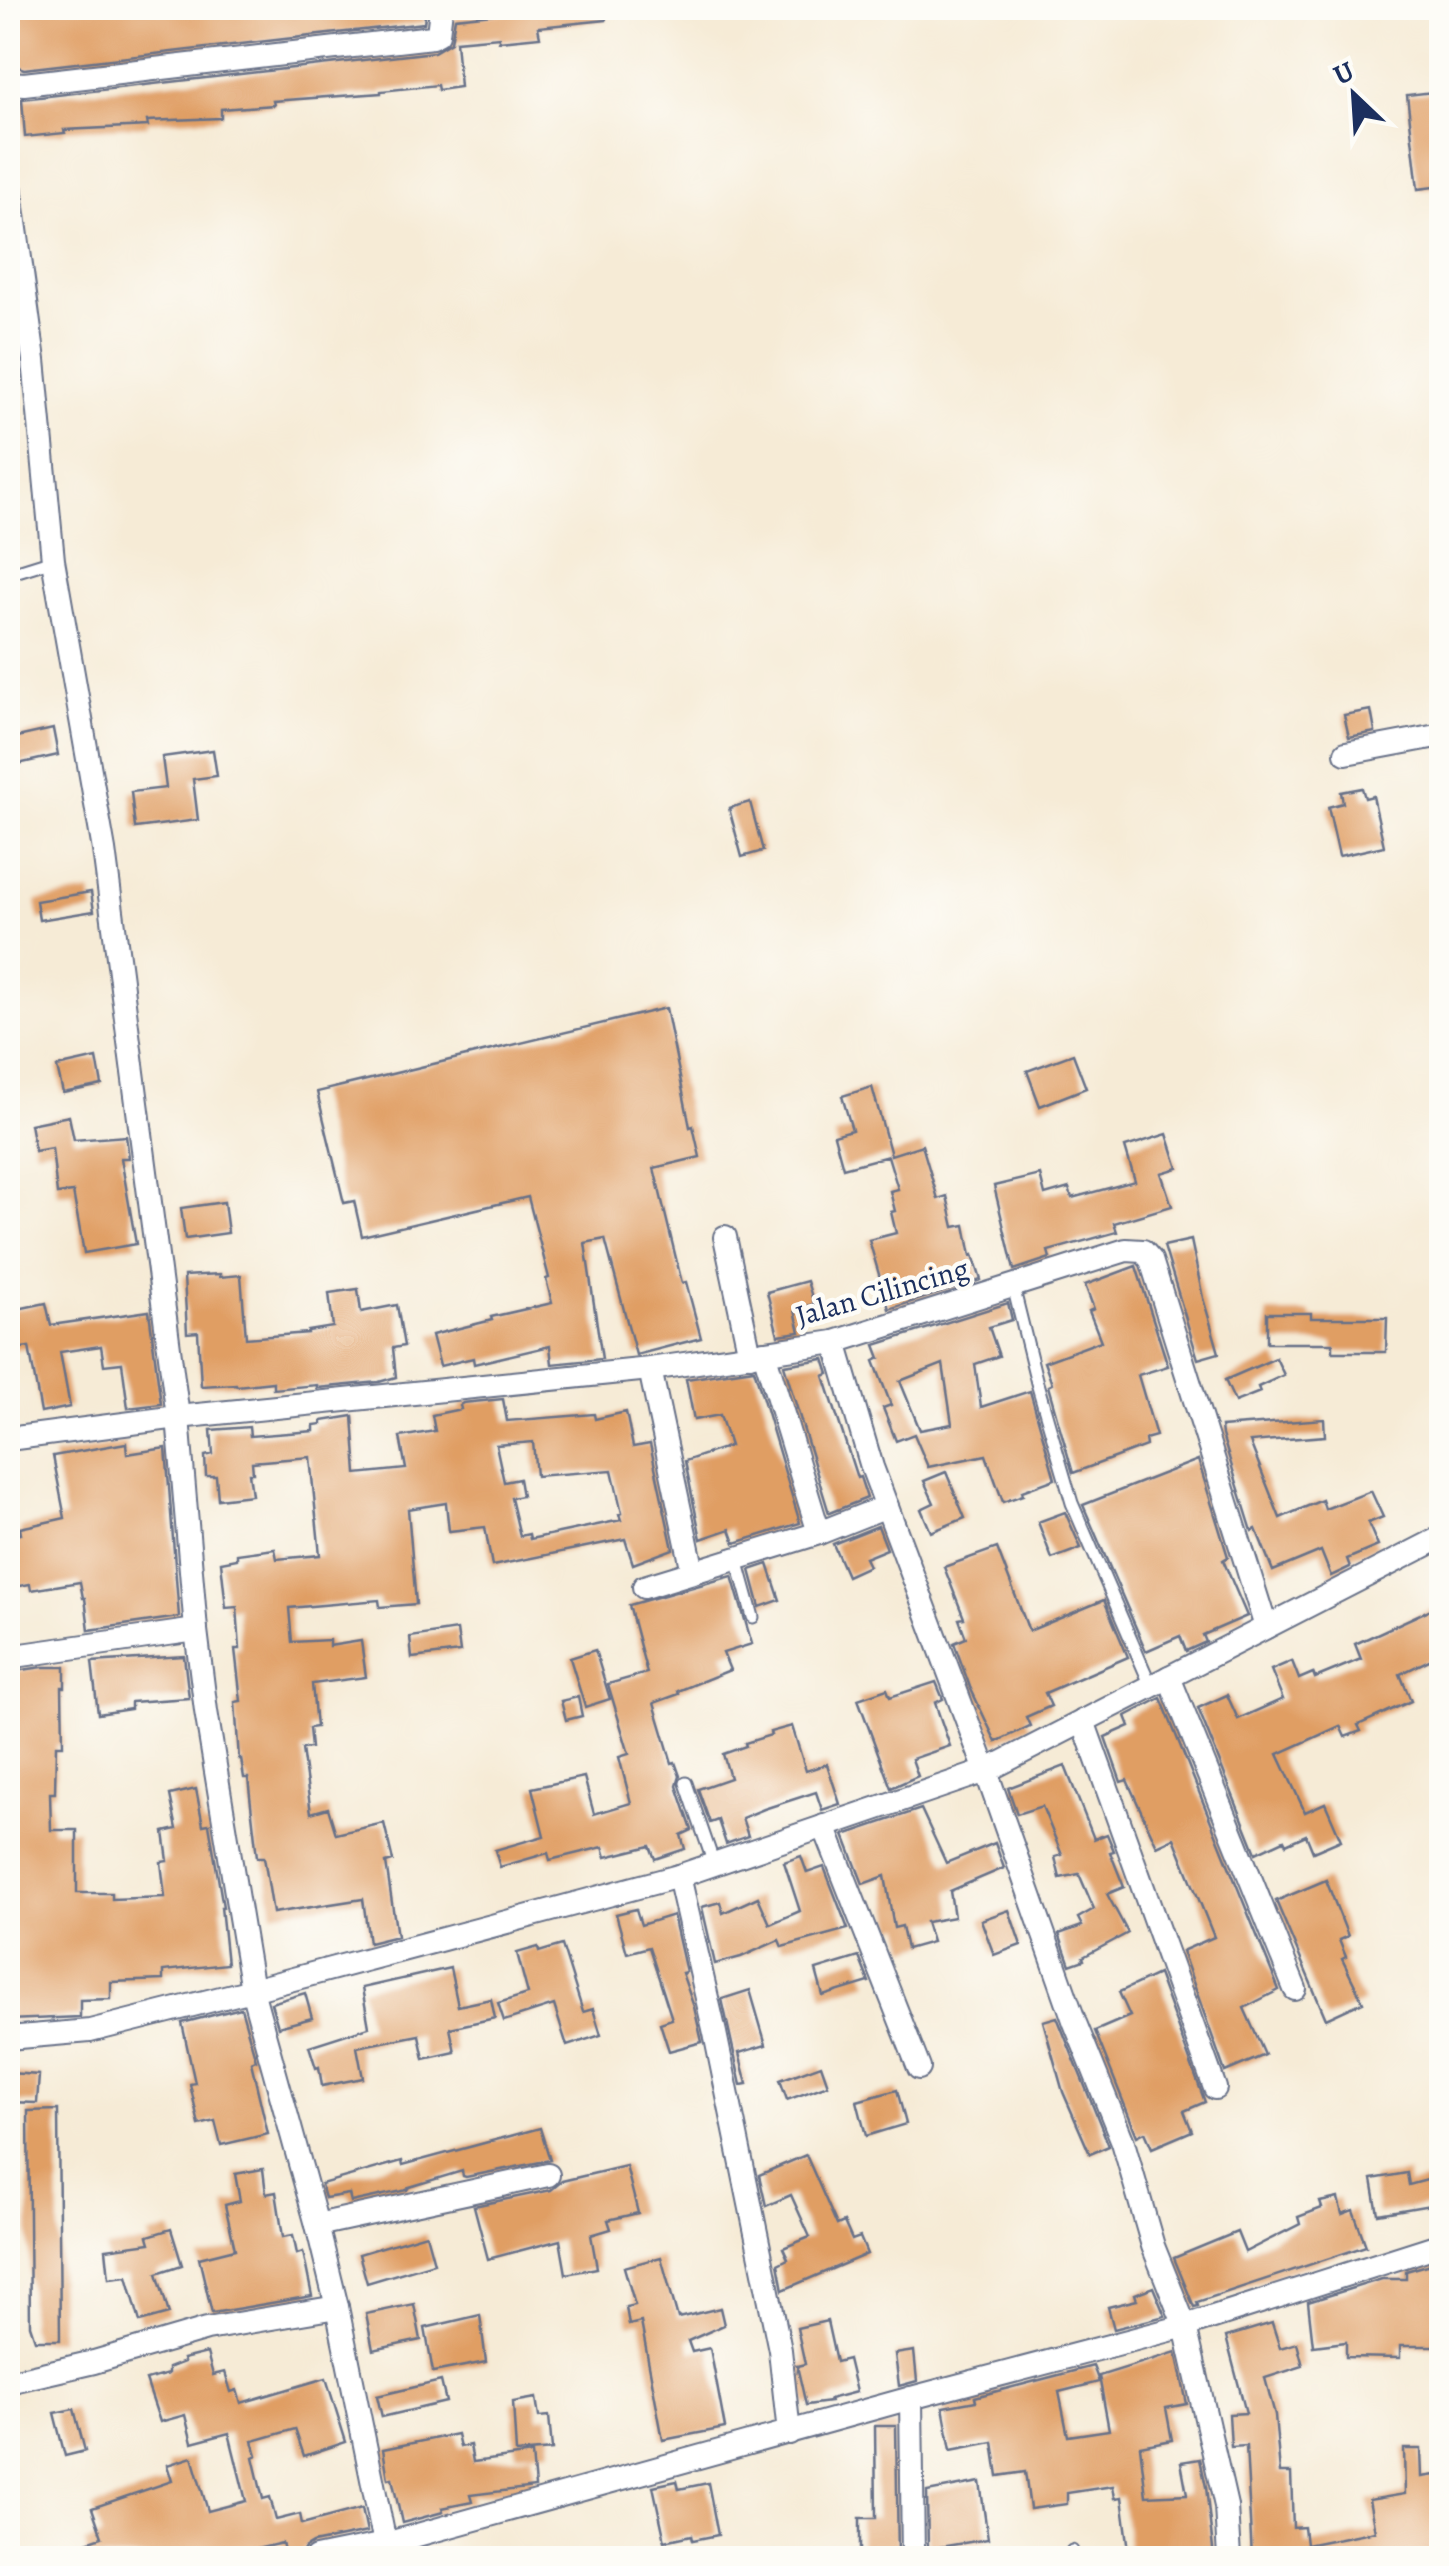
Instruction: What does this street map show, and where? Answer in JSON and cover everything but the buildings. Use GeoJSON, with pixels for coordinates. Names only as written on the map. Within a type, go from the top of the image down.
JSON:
{"type":"FeatureCollection","features":[{"type":"Feature","properties":{"kind":"street"},"geometry":{"type":"LineString","coordinates":[[8,80],[24,84],[432,37],[438,34],[442,8]]}},
{"type":"Feature","properties":{"kind":"street"},"geometry":{"type":"LineString","coordinates":[[8,171],[34,360],[52,560],[104,850],[178,1417],[206,1711],[252,1990],[337,2307],[386,2551]]}},
{"type":"Feature","properties":{"kind":"street"},"geometry":{"type":"LineString","coordinates":[[1346,753],[1442,735]]}},
{"type":"Feature","properties":{"kind":"street"},"geometry":{"type":"LineString","coordinates":[[725,1237],[757,1354],[819,1533]]}},
{"type":"Feature","properties":{"kind":"street","name":"Jalan Cilincing"},"geometry":{"type":"LineString","coordinates":[[8,1439],[178,1417],[650,1369],[835,1342],[1126,1250],[1143,1251],[1152,1260],[1266,1627]]}},
{"type":"Feature","properties":{"kind":"street"},"geometry":{"type":"LineString","coordinates":[[835,1342],[872,1467],[1075,2023],[1123,2142],[1153,2246],[1185,2326],[1226,2506],[1229,2558]]}},
{"type":"Feature","properties":{"kind":"street"},"geometry":{"type":"LineString","coordinates":[[650,1369],[693,1572]]}},
{"type":"Feature","properties":{"kind":"street"},"geometry":{"type":"LineString","coordinates":[[644,1587],[819,1533],[887,1506]]}},
{"type":"Feature","properties":{"kind":"street"},"geometry":{"type":"LineString","coordinates":[[8,2038],[90,2031],[678,1876],[986,1771],[1442,1537]]}},
{"type":"Feature","properties":{"kind":"street"},"geometry":{"type":"LineString","coordinates":[[8,1657],[196,1630]]}},
{"type":"Feature","properties":{"kind":"street"},"geometry":{"type":"LineString","coordinates":[[1160,1681],[1295,1989]]}},
{"type":"Feature","properties":{"kind":"street"},"geometry":{"type":"LineString","coordinates":[[1083,1721],[1216,2088]]}},
{"type":"Feature","properties":{"kind":"street"},"geometry":{"type":"LineString","coordinates":[[824,1826],[919,2068]]}},
{"type":"Feature","properties":{"kind":"street"},"geometry":{"type":"LineString","coordinates":[[678,1876],[715,2033],[780,2350],[788,2433]]}},
{"type":"Feature","properties":{"kind":"street"},"geometry":{"type":"LineString","coordinates":[[317,2225],[548,2175]]}},
{"type":"Feature","properties":{"kind":"street"},"geometry":{"type":"LineString","coordinates":[[316,2558],[386,2551],[832,2420],[1185,2326],[1442,2244]]}},
{"type":"Feature","properties":{"kind":"street"},"geometry":{"type":"LineString","coordinates":[[8,2382],[207,2329],[337,2307]]}},
{"type":"Feature","properties":{"kind":"street"},"geometry":{"type":"LineString","coordinates":[[911,2398],[912,2558]]}},
{"type":"Feature","properties":{"kind":"lane"},"geometry":{"type":"LineString","coordinates":[[8,574],[52,560]]}},
{"type":"Feature","properties":{"kind":"lane"},"geometry":{"type":"LineString","coordinates":[[1013,1286],[1036,1383],[1072,1503],[1160,1681]]}},
{"type":"Feature","properties":{"kind":"lane"},"geometry":{"type":"LineString","coordinates":[[737,1559],[753,1617]]}},
{"type":"Feature","properties":{"kind":"lane"},"geometry":{"type":"LineString","coordinates":[[686,1784],[714,1864]]}}]}
